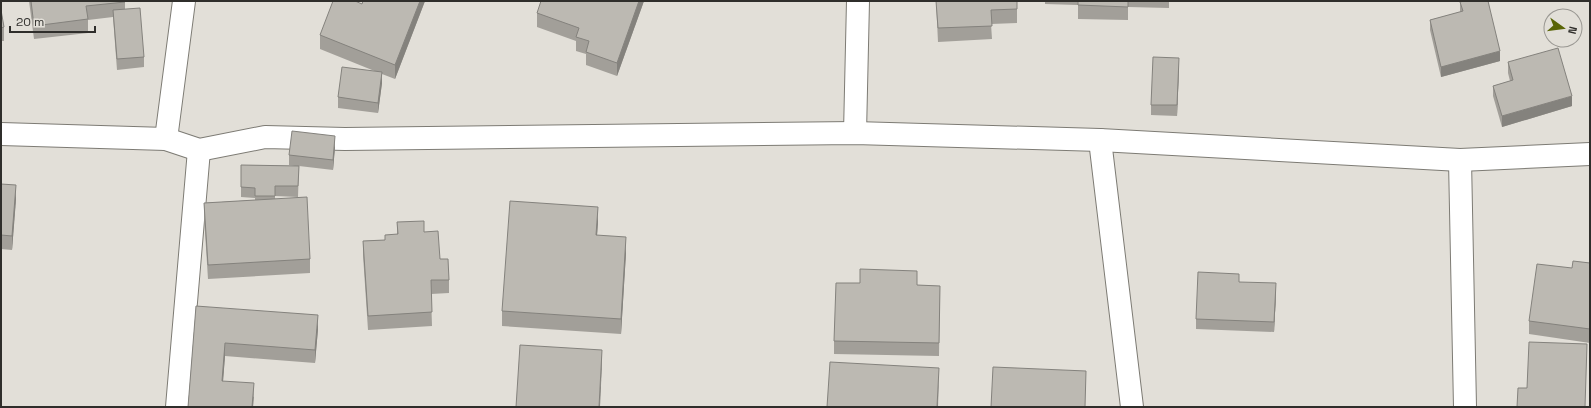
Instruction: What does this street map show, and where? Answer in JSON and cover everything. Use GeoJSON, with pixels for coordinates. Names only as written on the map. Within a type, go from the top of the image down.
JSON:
{"type":"FeatureCollection","features":[{"type":"Feature","properties":{"kind":"street"},"geometry":{"type":"LineString","coordinates":[[166,139],[184,1]]}},
{"type":"Feature","properties":{"kind":"street"},"geometry":{"type":"LineString","coordinates":[[855,133],[858,1]]}},
{"type":"Feature","properties":{"kind":"street"},"geometry":{"type":"LineString","coordinates":[[1,134],[166,139],[199,150],[265,137],[345,139],[855,133],[1100,140],[1460,160],[1590,154]]}},
{"type":"Feature","properties":{"kind":"street"},"geometry":{"type":"LineString","coordinates":[[1100,140],[1132,407]]}},
{"type":"Feature","properties":{"kind":"street"},"geometry":{"type":"LineString","coordinates":[[177,407],[199,150]]}},
{"type":"Feature","properties":{"kind":"street"},"geometry":{"type":"LineString","coordinates":[[1460,160],[1465,407]]}},
{"type":"Feature","properties":{"kind":"building"},"geometry":{"type":"Polygon","coordinates":[[[31,1],[125,2],[86,6],[88,19],[34,26],[31,1]]]}},
{"type":"Feature","properties":{"kind":"building"},"geometry":{"type":"Polygon","coordinates":[[[333,1],[355,1],[362,4],[363,1],[420,1],[395,65],[320,35],[333,1]]]}},
{"type":"Feature","properties":{"kind":"building"},"geometry":{"type":"Polygon","coordinates":[[[541,1],[639,1],[617,63],[586,52],[589,41],[576,37],[579,28],[537,13],[541,1]]]}},
{"type":"Feature","properties":{"kind":"building"},"geometry":{"type":"Polygon","coordinates":[[[936,1],[1017,1],[1017,9],[991,10],[992,26],[938,28],[936,1]]]}},
{"type":"Feature","properties":{"kind":"building"},"geometry":{"type":"Polygon","coordinates":[[[1078,1],[1128,1],[1128,7],[1078,5],[1078,1]]]}},
{"type":"Feature","properties":{"kind":"building"},"geometry":{"type":"Polygon","coordinates":[[[1488,1],[1500,51],[1441,67],[1430,20],[1463,11],[1460,2],[1488,1]]]}},
{"type":"Feature","properties":{"kind":"building"},"geometry":{"type":"Polygon","coordinates":[[[140,8],[144,57],[117,59],[113,10],[140,8]]]}},
{"type":"Feature","properties":{"kind":"building"},"geometry":{"type":"Polygon","coordinates":[[[1,10],[4,27],[1,28],[1,10]]]}},
{"type":"Feature","properties":{"kind":"building"},"geometry":{"type":"Polygon","coordinates":[[[1558,48],[1572,96],[1502,116],[1493,86],[1513,80],[1508,62],[1558,48]]]}},
{"type":"Feature","properties":{"kind":"building"},"geometry":{"type":"Polygon","coordinates":[[[1153,57],[1179,58],[1177,105],[1151,105],[1153,57]]]}},
{"type":"Feature","properties":{"kind":"building"},"geometry":{"type":"Polygon","coordinates":[[[342,67],[382,72],[378,103],[338,97],[342,67]]]}},
{"type":"Feature","properties":{"kind":"building"},"geometry":{"type":"Polygon","coordinates":[[[292,131],[335,136],[333,160],[289,155],[292,131]]]}},
{"type":"Feature","properties":{"kind":"building"},"geometry":{"type":"Polygon","coordinates":[[[241,165],[299,166],[298,186],[275,186],[275,196],[255,196],[255,188],[241,187],[241,165]]]}},
{"type":"Feature","properties":{"kind":"building"},"geometry":{"type":"Polygon","coordinates":[[[1,184],[16,185],[12,236],[1,235],[1,184]]]}},
{"type":"Feature","properties":{"kind":"building"},"geometry":{"type":"Polygon","coordinates":[[[307,197],[310,259],[208,265],[204,203],[307,197]]]}},
{"type":"Feature","properties":{"kind":"building"},"geometry":{"type":"Polygon","coordinates":[[[510,201],[598,207],[596,235],[626,237],[621,319],[502,311],[510,201]]]}},
{"type":"Feature","properties":{"kind":"building"},"geometry":{"type":"Polygon","coordinates":[[[424,221],[424,232],[438,231],[440,259],[448,259],[449,280],[431,280],[432,312],[368,316],[363,241],[385,240],[385,235],[398,234],[397,222],[424,221]]]}},
{"type":"Feature","properties":{"kind":"building"},"geometry":{"type":"Polygon","coordinates":[[[1573,261],[1590,263],[1590,329],[1529,321],[1537,264],[1572,268],[1573,261]]]}},
{"type":"Feature","properties":{"kind":"building"},"geometry":{"type":"Polygon","coordinates":[[[860,269],[917,271],[917,285],[940,286],[939,343],[834,341],[836,283],[860,283],[860,269]]]}},
{"type":"Feature","properties":{"kind":"building"},"geometry":{"type":"Polygon","coordinates":[[[1198,272],[1239,274],[1239,282],[1276,283],[1274,322],[1196,319],[1198,272]]]}},
{"type":"Feature","properties":{"kind":"building"},"geometry":{"type":"Polygon","coordinates":[[[196,306],[318,315],[315,350],[225,343],[222,381],[254,383],[252,407],[188,407],[196,306]]]}},
{"type":"Feature","properties":{"kind":"building"},"geometry":{"type":"Polygon","coordinates":[[[1529,342],[1587,344],[1585,407],[1517,407],[1518,388],[1527,388],[1529,342]]]}},
{"type":"Feature","properties":{"kind":"building"},"geometry":{"type":"Polygon","coordinates":[[[520,345],[602,350],[599,407],[516,407],[520,345]]]}},
{"type":"Feature","properties":{"kind":"building"},"geometry":{"type":"Polygon","coordinates":[[[830,362],[939,368],[937,407],[827,407],[830,362]]]}},
{"type":"Feature","properties":{"kind":"building"},"geometry":{"type":"Polygon","coordinates":[[[993,367],[1086,371],[1085,407],[991,407],[993,367]]]}}]}
